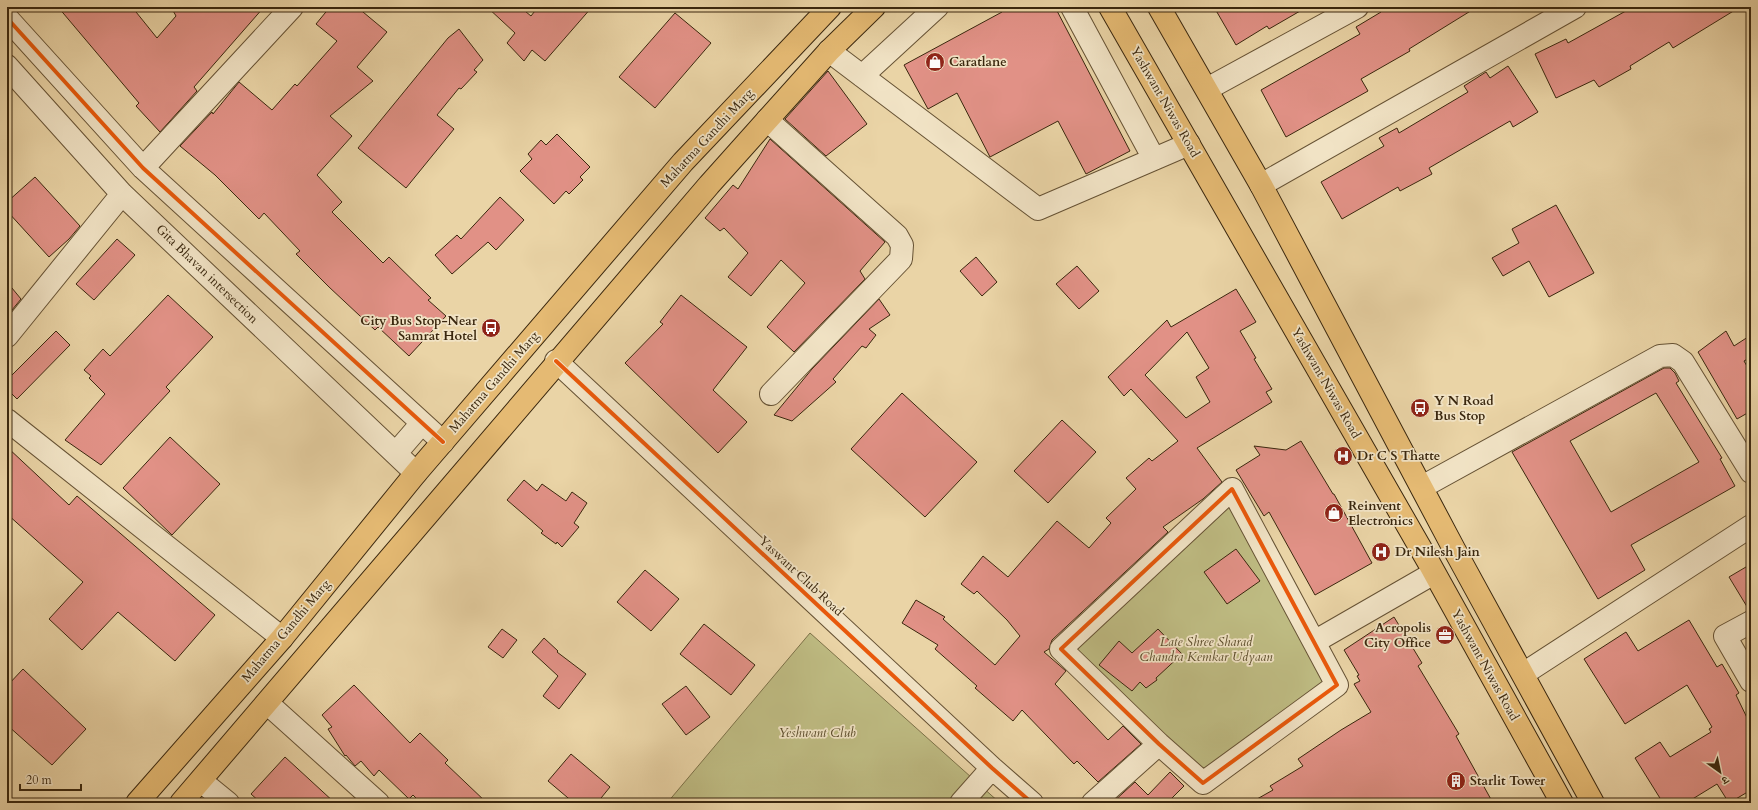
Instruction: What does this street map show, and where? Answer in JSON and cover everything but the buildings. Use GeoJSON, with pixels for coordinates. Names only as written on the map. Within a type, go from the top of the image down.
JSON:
{"type":"FeatureCollection","features":[{"type":"Feature","properties":{"kind":"main road","name":"Mahatma Gandhi Marg"},"geometry":{"type":"LineString","coordinates":[[137,803],[282,638],[416,473],[683,162],[830,7]]}},
{"type":"Feature","properties":{"kind":"main road"},"geometry":{"type":"LineString","coordinates":[[181,803],[556,362],[767,120],[829,51],[874,7]]}},
{"type":"Feature","properties":{"kind":"main road","name":"Yashwant Niwas Road"},"geometry":{"type":"LineString","coordinates":[[1110,7],[1434,573],[1562,803]]}},
{"type":"Feature","properties":{"kind":"main road"},"geometry":{"type":"LineString","coordinates":[[1159,7],[1261,185],[1593,803]]}},
{"type":"Feature","properties":{"kind":"street"},"geometry":{"type":"LineString","coordinates":[[143,168],[292,7]]}},
{"type":"Feature","properties":{"kind":"street"},"geometry":{"type":"LineString","coordinates":[[862,76],[937,7]]}},
{"type":"Feature","properties":{"kind":"street"},"geometry":{"type":"LineString","coordinates":[[1072,7],[1154,159]]}},
{"type":"Feature","properties":{"kind":"street"},"geometry":{"type":"LineString","coordinates":[[1207,89],[1357,7]]}},
{"type":"Feature","properties":{"kind":"street"},"geometry":{"type":"LineString","coordinates":[[1261,185],[1574,7]]}},
{"type":"Feature","properties":{"kind":"street"},"geometry":{"type":"LineString","coordinates":[[7,18],[143,168],[443,442]]}},
{"type":"Feature","properties":{"kind":"street"},"geometry":{"type":"LineString","coordinates":[[829,51],[1038,209],[1189,144]]}},
{"type":"Feature","properties":{"kind":"street","name":"Gita Bhavan intersection"},"geometry":{"type":"LineString","coordinates":[[7,66],[122,194],[416,473]]}},
{"type":"Feature","properties":{"kind":"street"},"geometry":{"type":"LineString","coordinates":[[767,120],[896,236],[902,245],[901,259],[771,394]]}},
{"type":"Feature","properties":{"kind":"street"},"geometry":{"type":"LineString","coordinates":[[7,336],[122,194]]}},
{"type":"Feature","properties":{"kind":"street"},"geometry":{"type":"LineString","coordinates":[[1422,487],[1660,356],[1674,355],[1683,362],[1751,472]]}},
{"type":"Feature","properties":{"kind":"street","name":"Yaswant Club Road"},"geometry":{"type":"LineString","coordinates":[[556,362],[992,768],[1032,803]]}},
{"type":"Feature","properties":{"kind":"street"},"geometry":{"type":"LineString","coordinates":[[7,420],[282,638]]}},
{"type":"Feature","properties":{"kind":"street"},"geometry":{"type":"LineString","coordinates":[[396,453],[422,424]]}},
{"type":"Feature","properties":{"kind":"street"},"geometry":{"type":"LineString","coordinates":[[1232,489],[1337,685],[1203,783],[1159,744],[1061,649],[1232,489]]}},
{"type":"Feature","properties":{"kind":"street"},"geometry":{"type":"LineString","coordinates":[[1523,674],[1751,526]]}},
{"type":"Feature","properties":{"kind":"street"},"geometry":{"type":"LineString","coordinates":[[1314,642],[1434,573]]}},
{"type":"Feature","properties":{"kind":"street"},"geometry":{"type":"LineString","coordinates":[[1751,622],[1725,636],[1751,681]]}},
{"type":"Feature","properties":{"kind":"street"},"geometry":{"type":"LineString","coordinates":[[267,703],[378,803]]}},
{"type":"Feature","properties":{"kind":"street"},"geometry":{"type":"LineString","coordinates":[[1093,803],[1159,744]]}},
{"type":"Feature","properties":{"kind":"street"},"geometry":{"type":"LineString","coordinates":[[961,803],[992,768]]}},
{"type":"Feature","properties":{"kind":"street"},"geometry":{"type":"LineString","coordinates":[[201,781],[228,803]]}},
{"type":"Feature","properties":{"kind":"green space","name":"Late Shree Sharad Chandra Kemkar Udyaan"},"geometry":{"type":"Polygon","coordinates":[[[1232,489],[1337,685],[1203,783],[1061,649],[1232,489]]]}},
{"type":"Feature","properties":{"kind":"green space","name":"Yeshwant Club"},"geometry":{"type":"Polygon","coordinates":[[[810,633],[1000,803],[667,803],[810,633]]]}},
{"type":"Feature","properties":{"kind":"cycle path"},"geometry":{"type":"LineString","coordinates":[[7,18],[143,168],[443,442]]}},
{"type":"Feature","properties":{"kind":"cycle path"},"geometry":{"type":"LineString","coordinates":[[556,361],[992,768],[1032,803]]}},
{"type":"Feature","properties":{"kind":"cycle path"},"geometry":{"type":"LineString","coordinates":[[1232,489],[1337,685],[1203,783],[1159,744],[1061,649],[1232,489]]}},
{"type":"Feature","properties":{"kind":"place","name":"Caratlane"},"geometry":{"type":"Point","coordinates":[935,62]}},
{"type":"Feature","properties":{"kind":"place","name":"City Bus Stop-Near Samrat Hotel"},"geometry":{"type":"Point","coordinates":[491,328]}},
{"type":"Feature","properties":{"kind":"place","name":"Y N Road Bus Stop"},"geometry":{"type":"Point","coordinates":[1420,408]}},
{"type":"Feature","properties":{"kind":"place","name":"Dr C S Thatte"},"geometry":{"type":"Point","coordinates":[1343,456]}},
{"type":"Feature","properties":{"kind":"place","name":"Reinvent Electronics"},"geometry":{"type":"Point","coordinates":[1334,513]}},
{"type":"Feature","properties":{"kind":"place","name":"Dr Nilesh Jain"},"geometry":{"type":"Point","coordinates":[1381,552]}},
{"type":"Feature","properties":{"kind":"place","name":"Acropolis City Office"},"geometry":{"type":"Point","coordinates":[1445,635]}},
{"type":"Feature","properties":{"kind":"place","name":"Starlit Tower"},"geometry":{"type":"Point","coordinates":[1456,781]}}]}
